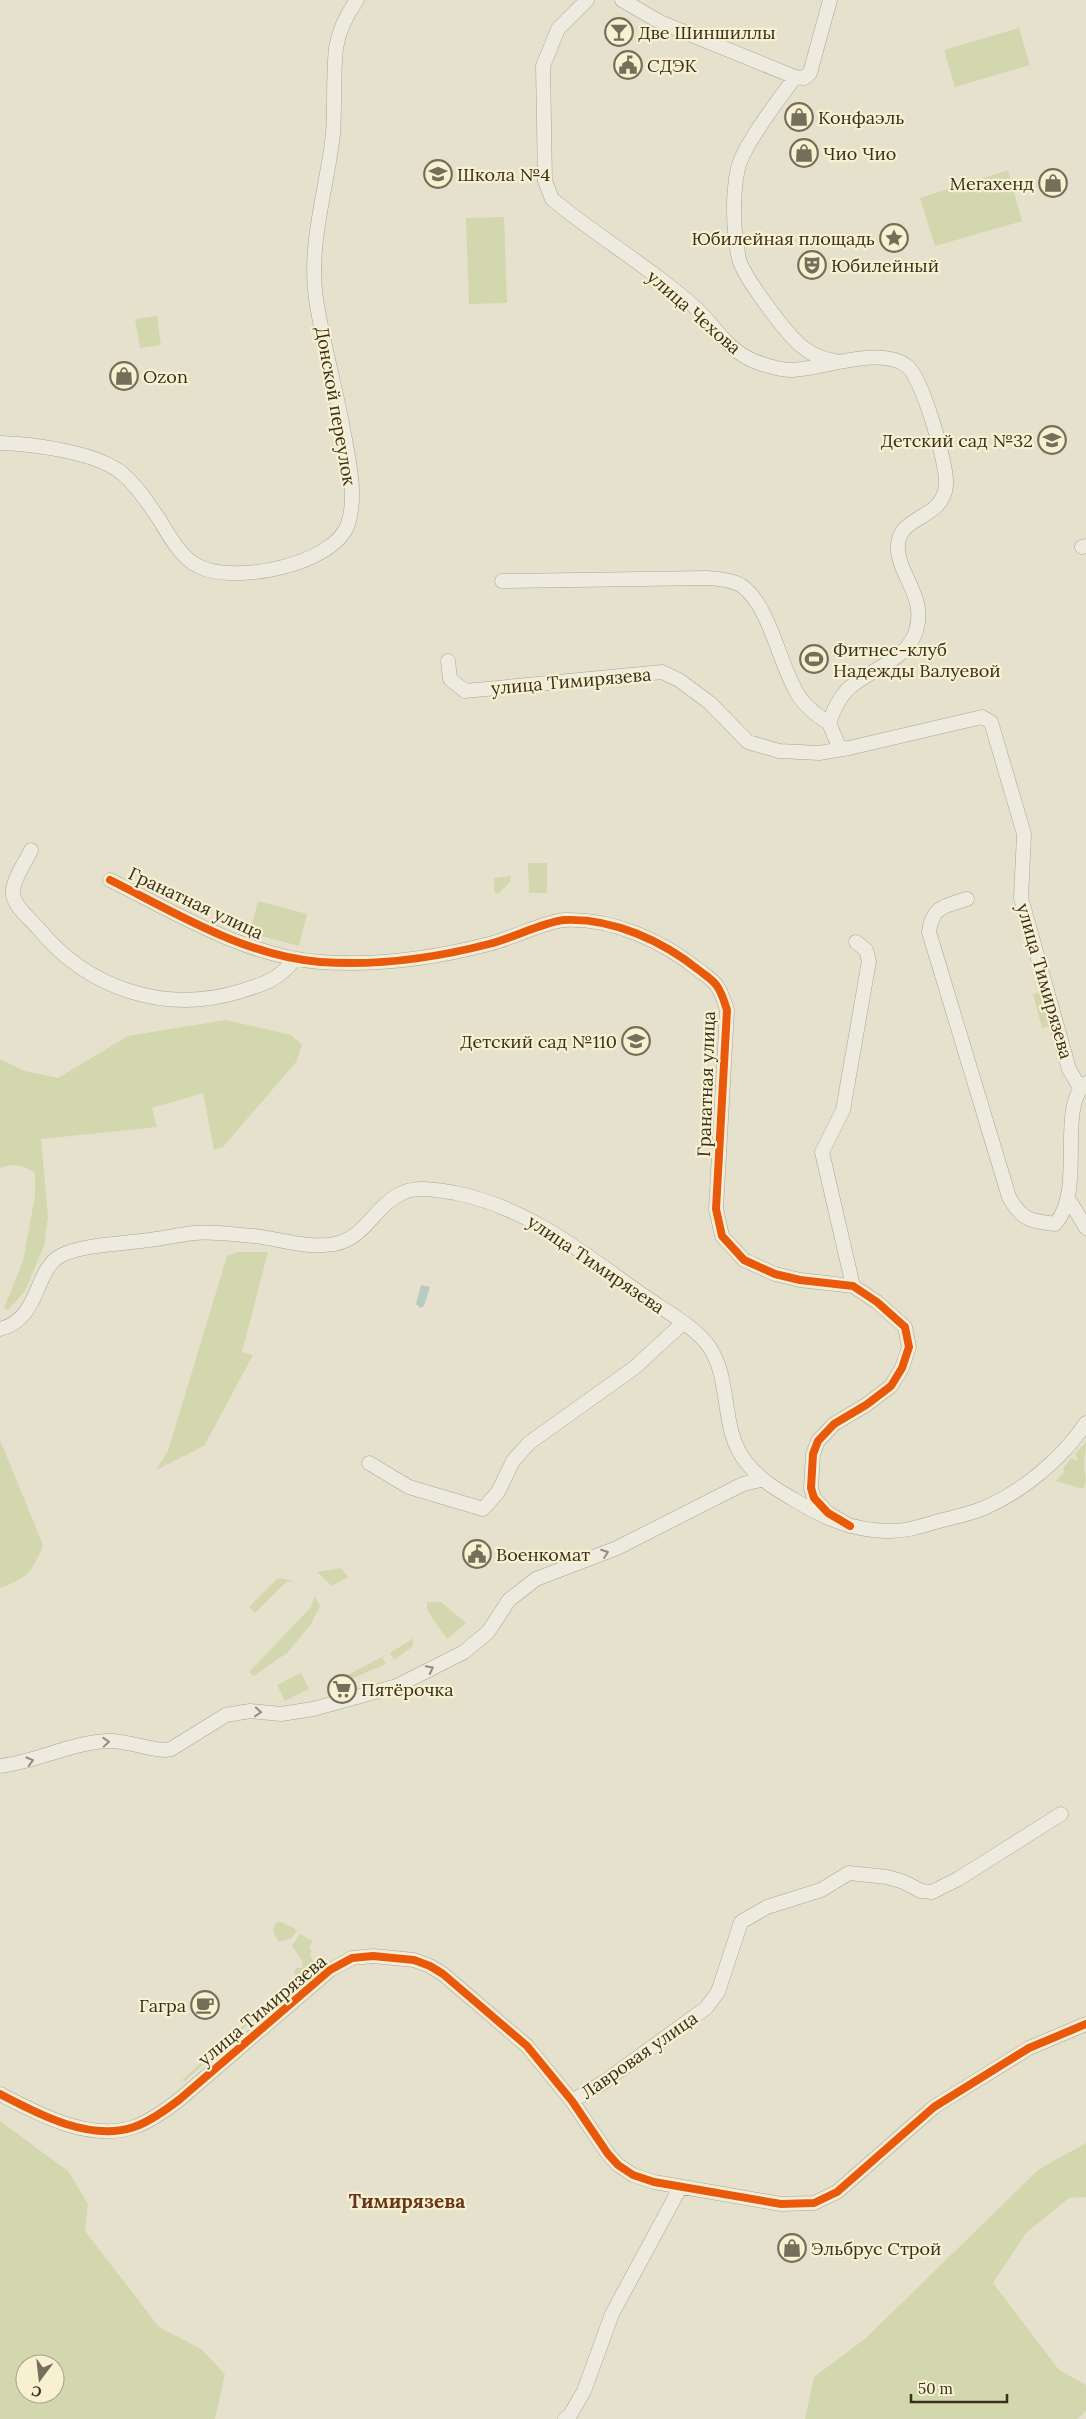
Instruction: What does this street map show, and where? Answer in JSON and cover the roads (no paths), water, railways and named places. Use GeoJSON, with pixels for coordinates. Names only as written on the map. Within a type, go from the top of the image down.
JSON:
{"type":"FeatureCollection","features":[{"type":"Feature","properties":{"kind":"street","name":"Донской переулок"},"geometry":{"type":"LineString","coordinates":[[0,443],[27,444],[57,450],[96,460],[118,470],[134,485],[183,554],[198,566],[212,571],[244,574],[295,564],[319,553],[333,543],[348,526],[352,503],[347,449],[316,298],[314,246],[332,134],[336,47],[348,12],[357,0]]}},
{"type":"Feature","properties":{"kind":"street","name":"улица Чехова"},"geometry":{"type":"LineString","coordinates":[[587,0],[558,30],[543,66],[545,181],[552,199],[698,310],[730,347],[754,361],[789,370],[880,356],[894,359],[910,367],[918,380],[946,467],[946,487],[940,503],[930,513],[908,525],[901,532],[898,543],[898,554],[916,596],[918,617],[911,642],[904,650],[849,688],[835,707],[829,723]]}},
{"type":"Feature","properties":{"kind":"street"},"geometry":{"type":"LineString","coordinates":[[622,0],[660,22],[795,77],[804,78],[810,72],[830,0]]}},
{"type":"Feature","properties":{"kind":"street"},"geometry":{"type":"LineString","coordinates":[[795,77],[757,133],[739,166],[734,205],[739,261],[768,307],[802,347],[820,358],[844,363]]}},
{"type":"Feature","properties":{"kind":"street"},"geometry":{"type":"LineString","coordinates":[[502,581],[708,578],[725,580],[741,585],[757,600],[796,692],[814,713],[829,723],[840,749]]}},
{"type":"Feature","properties":{"kind":"street","name":"улица Тимирязева"},"geometry":{"type":"LineString","coordinates":[[448,660],[450,679],[465,691],[662,672],[679,680],[710,703],[748,742],[779,750],[819,753],[982,717],[991,722],[1024,834],[1021,898],[1069,1069],[1083,1086],[1076,1106],[1078,1180],[1072,1203]]}},
{"type":"Feature","properties":{"kind":"street"},"geometry":{"type":"LineString","coordinates":[[31,850],[13,888],[15,900],[51,944],[97,979],[133,994],[195,1000],[226,995],[272,981],[295,959]]}},
{"type":"Feature","properties":{"kind":"street","name":"Гранатная улица"},"geometry":{"type":"LineString","coordinates":[[110,880],[231,940],[295,959],[355,962],[416,957],[490,944],[562,920],[583,920],[612,926],[666,946],[716,984],[727,1010],[716,1209],[722,1236],[744,1260],[775,1274],[800,1280],[853,1286]]}},
{"type":"Feature","properties":{"kind":"street"},"geometry":{"type":"LineString","coordinates":[[967,900],[940,908],[931,918],[930,932],[1009,1197],[1019,1214],[1034,1222],[1056,1224],[1064,1218],[1072,1203]]}},
{"type":"Feature","properties":{"kind":"street"},"geometry":{"type":"LineString","coordinates":[[853,1286],[822,1152],[842,1110],[869,961],[866,950],[856,942]]}},
{"type":"Feature","properties":{"kind":"street","name":"улица Тимирязева"},"geometry":{"type":"LineString","coordinates":[[0,1329],[15,1324],[26,1312],[54,1260],[63,1254],[112,1244],[196,1233],[257,1236],[319,1246],[337,1244],[355,1237],[387,1203],[404,1192],[421,1189],[488,1200],[522,1216],[577,1249],[683,1323],[710,1347],[719,1371],[733,1440],[742,1458],[761,1480],[824,1517],[850,1526],[888,1531],[917,1528],[984,1508],[1029,1482],[1061,1453],[1086,1423]]}},
{"type":"Feature","properties":{"kind":"street"},"geometry":{"type":"LineString","coordinates":[[1072,1203],[1086,1228]]}},
{"type":"Feature","properties":{"kind":"street","name":"улица Тимирязева"},"geometry":{"type":"LineString","coordinates":[[850,1526],[828,1513],[814,1498],[811,1488],[811,1472],[818,1440],[834,1424],[866,1405],[891,1386],[902,1368],[910,1348],[905,1327],[877,1302],[853,1286]]}},
{"type":"Feature","properties":{"kind":"street","name":"улица Тимирязева"},"geometry":{"type":"LineString","coordinates":[[369,1463],[409,1487],[483,1510],[498,1492],[513,1461],[529,1443],[634,1368],[683,1323]]}},
{"type":"Feature","properties":{"kind":"street"},"geometry":{"type":"LineString","coordinates":[[0,1766],[18,1764],[87,1744],[106,1741],[165,1750],[171,1749],[226,1715],[250,1711],[281,1714],[305,1710],[396,1686],[464,1652],[488,1632],[509,1600],[536,1579],[617,1548],[743,1484],[761,1480]]}},
{"type":"Feature","properties":{"kind":"street","name":"Лавровая улица"},"geometry":{"type":"LineString","coordinates":[[572,2101],[604,2082],[706,2008],[718,1992],[741,1922],[767,1906],[822,1890],[849,1873],[886,1877],[904,1882],[921,1891],[932,1892],[958,1879],[1061,1814]]}},
{"type":"Feature","properties":{"kind":"street","name":"улица Тимирязева"},"geometry":{"type":"LineString","coordinates":[[0,2094],[70,2124],[90,2130],[113,2131],[134,2127],[161,2114],[180,2099],[330,1970],[352,1958],[386,1956],[414,1960],[443,1974],[527,2046],[572,2101],[608,2154],[618,2165],[633,2175],[680,2188],[781,2204],[814,2203],[837,2192],[934,2107],[1029,2048],[1086,2024]]}},
{"type":"Feature","properties":{"kind":"street"},"geometry":{"type":"LineString","coordinates":[[565,2419],[570,2415],[584,2392],[612,2314],[680,2188]]}},
{"type":"Feature","properties":{"kind":"place","name":"Две Шиншиллы"},"geometry":{"type":"Point","coordinates":[619,32]}},
{"type":"Feature","properties":{"kind":"place","name":"СДЭК"},"geometry":{"type":"Point","coordinates":[628,65]}},
{"type":"Feature","properties":{"kind":"place","name":"Конфаэль"},"geometry":{"type":"Point","coordinates":[799,117]}},
{"type":"Feature","properties":{"kind":"place","name":"Чио Чио"},"geometry":{"type":"Point","coordinates":[804,153]}},
{"type":"Feature","properties":{"kind":"place","name":"Школа №4"},"geometry":{"type":"Point","coordinates":[438,174]}},
{"type":"Feature","properties":{"kind":"place","name":"Мегахенд"},"geometry":{"type":"Point","coordinates":[1053,183]}},
{"type":"Feature","properties":{"kind":"place","name":"Юбилейная площадь"},"geometry":{"type":"Point","coordinates":[894,238]}},
{"type":"Feature","properties":{"kind":"place","name":"Юбилейный"},"geometry":{"type":"Point","coordinates":[812,265]}},
{"type":"Feature","properties":{"kind":"place","name":"Ozon"},"geometry":{"type":"Point","coordinates":[124,376]}},
{"type":"Feature","properties":{"kind":"place","name":"Детский сад №32"},"geometry":{"type":"Point","coordinates":[1052,440]}},
{"type":"Feature","properties":{"kind":"place","name":"Фитнес-клуб Надежды Валуевой"},"geometry":{"type":"Point","coordinates":[814,659]}},
{"type":"Feature","properties":{"kind":"place","name":"Детский сад №110"},"geometry":{"type":"Point","coordinates":[636,1041]}},
{"type":"Feature","properties":{"kind":"place","name":"Военкомат"},"geometry":{"type":"Point","coordinates":[477,1554]}},
{"type":"Feature","properties":{"kind":"place","name":"Пятёрочка"},"geometry":{"type":"Point","coordinates":[342,1689]}},
{"type":"Feature","properties":{"kind":"place","name":"Гагра"},"geometry":{"type":"Point","coordinates":[205,2005]}},
{"type":"Feature","properties":{"kind":"place","name":"Эльбрус Строй"},"geometry":{"type":"Point","coordinates":[792,2248]}},
{"type":"Feature","properties":{"kind":"district","name":"Тимирязева"},"geometry":{"type":"Point","coordinates":[407,2201]}}]}
